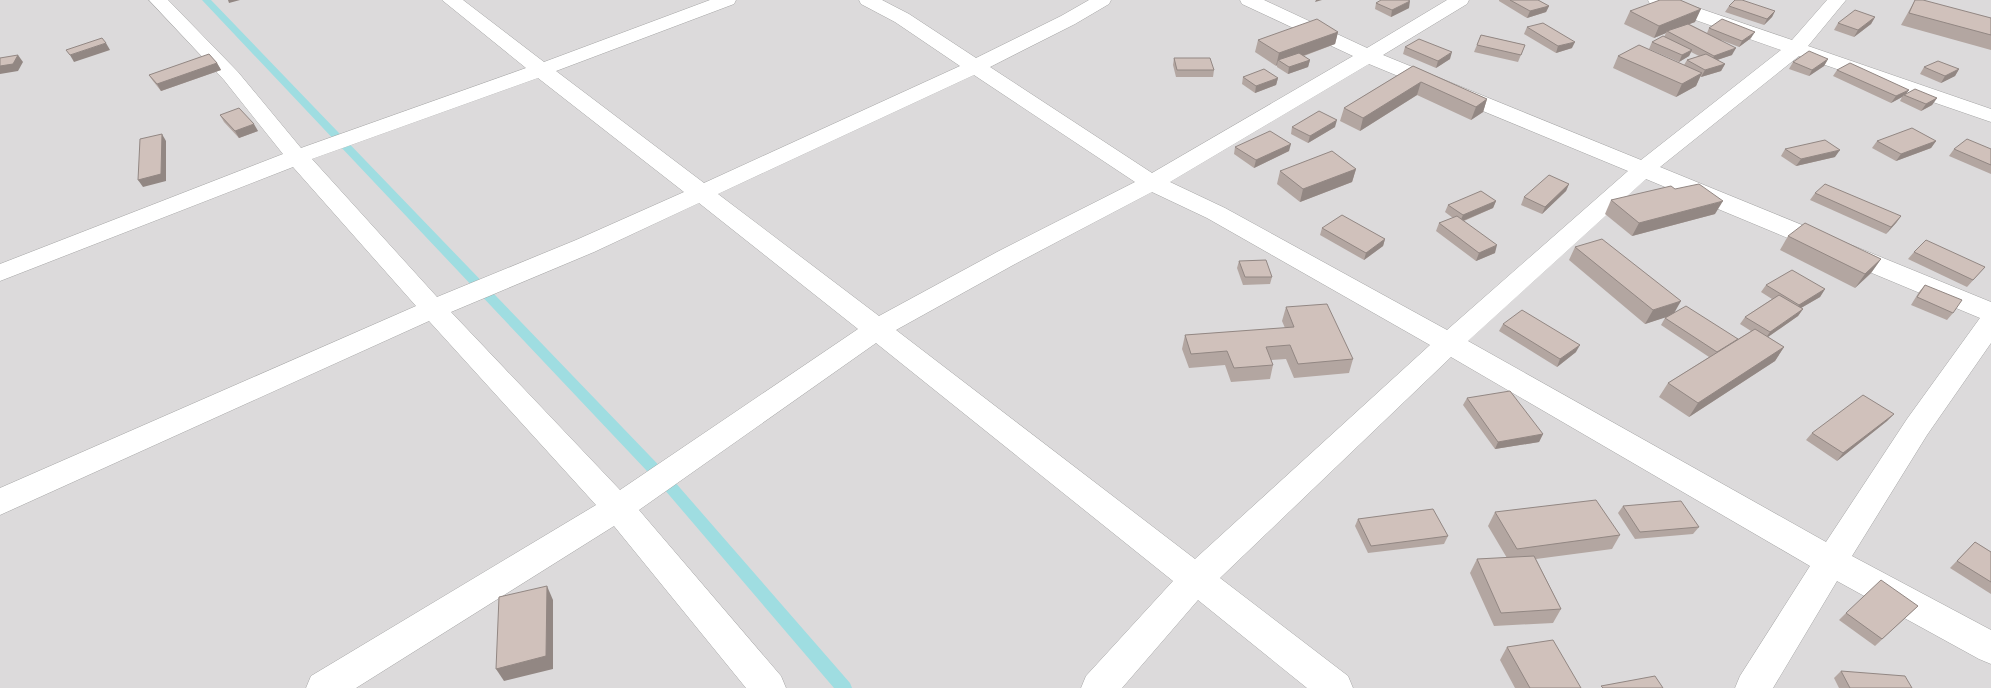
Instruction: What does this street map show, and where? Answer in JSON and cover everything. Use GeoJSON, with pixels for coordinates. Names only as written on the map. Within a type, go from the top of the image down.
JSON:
{"type":"FeatureCollection","features":[{"type":"Feature","properties":{"kind":"street"},"geometry":{"type":"LineString","coordinates":[[158,0],[232,76],[297,157],[433,309],[618,508],[768,688]]}},
{"type":"Feature","properties":{"kind":"street"},"geometry":{"type":"LineString","coordinates":[[451,0],[877,329],[1335,688]]}},
{"type":"Feature","properties":{"kind":"street"},"geometry":{"type":"LineString","coordinates":[[0,273],[370,129],[540,70],[727,0]]}},
{"type":"Feature","properties":{"kind":"street"},"geometry":{"type":"LineString","coordinates":[[868,0],[902,18],[1152,183],[1216,213],[1449,343],[1830,561],[1991,648]]}},
{"type":"Feature","properties":{"kind":"street"},"geometry":{"type":"LineString","coordinates":[[0,502],[433,309],[585,246],[702,193],[976,66],[1068,20],[1102,0]]}},
{"type":"Feature","properties":{"kind":"street"},"geometry":{"type":"LineString","coordinates":[[1249,0],[1368,56],[1645,168],[1991,312]]}},
{"type":"Feature","properties":{"kind":"street"},"geometry":{"type":"LineString","coordinates":[[324,688],[618,508],[877,329],[1006,258],[1152,183],[1460,0]]}},
{"type":"Feature","properties":{"kind":"street"},"geometry":{"type":"LineString","coordinates":[[1657,0],[1795,50],[1991,116]]}},
{"type":"Feature","properties":{"kind":"street"},"geometry":{"type":"LineString","coordinates":[[1099,688],[1196,579],[1449,343],[1645,168],[1795,50],[1837,0]]}},
{"type":"Feature","properties":{"kind":"street"},"geometry":{"type":"LineString","coordinates":[[1753,688],[1830,561],[1917,427],[1991,323]]}},
{"type":"Feature","properties":{"kind":"shaded area"},"geometry":{"type":"Polygon","coordinates":[[[0,0],[1991,0],[1991,688],[0,688],[0,0]]]}},
{"type":"Feature","properties":{"kind":"building"},"geometry":{"type":"Polygon","coordinates":[[[1381,0],[1410,1],[1392,10],[1376,3],[1381,0]]]}},
{"type":"Feature","properties":{"kind":"building"},"geometry":{"type":"Polygon","coordinates":[[[1510,0],[1538,0],[1549,6],[1530,11],[1510,0]]]}},
{"type":"Feature","properties":{"kind":"building"},"geometry":{"type":"Polygon","coordinates":[[[1660,0],[1680,0],[1701,9],[1659,26],[1630,11],[1660,0]]]}},
{"type":"Feature","properties":{"kind":"building"},"geometry":{"type":"Polygon","coordinates":[[[1735,0],[1742,0],[1775,11],[1767,19],[1729,6],[1735,0]]]}},
{"type":"Feature","properties":{"kind":"building"},"geometry":{"type":"Polygon","coordinates":[[[1915,0],[1923,0],[1991,18],[1991,35],[1909,13],[1915,0]]]}},
{"type":"Feature","properties":{"kind":"building"},"geometry":{"type":"Polygon","coordinates":[[[1855,10],[1875,17],[1858,30],[1838,23],[1855,10]]]}},
{"type":"Feature","properties":{"kind":"building"},"geometry":{"type":"Polygon","coordinates":[[[1317,19],[1338,32],[1279,53],[1258,40],[1317,19]]]}},
{"type":"Feature","properties":{"kind":"building"},"geometry":{"type":"Polygon","coordinates":[[[1722,19],[1755,32],[1742,41],[1709,28],[1722,19]]]}},
{"type":"Feature","properties":{"kind":"building"},"geometry":{"type":"Polygon","coordinates":[[[1543,23],[1575,42],[1558,46],[1527,27],[1543,23]]]}},
{"type":"Feature","properties":{"kind":"building"},"geometry":{"type":"Polygon","coordinates":[[[1688,24],[1736,48],[1714,56],[1667,31],[1688,24]]]}},
{"type":"Feature","properties":{"kind":"building"},"geometry":{"type":"Polygon","coordinates":[[[1481,35],[1525,45],[1521,55],[1477,45],[1481,35]]]}},
{"type":"Feature","properties":{"kind":"building"},"geometry":{"type":"Polygon","coordinates":[[[1663,36],[1692,50],[1682,55],[1652,42],[1663,36]]]}},
{"type":"Feature","properties":{"kind":"building"},"geometry":{"type":"Polygon","coordinates":[[[102,38],[106,43],[70,55],[66,50],[102,38]]]}},
{"type":"Feature","properties":{"kind":"building"},"geometry":{"type":"Polygon","coordinates":[[[1419,39],[1452,52],[1438,61],[1405,47],[1419,39]]]}},
{"type":"Feature","properties":{"kind":"building"},"geometry":{"type":"Polygon","coordinates":[[[1639,45],[1702,73],[1682,84],[1618,56],[1639,45]]]}},
{"type":"Feature","properties":{"kind":"building"},"geometry":{"type":"Polygon","coordinates":[[[1809,51],[1828,59],[1812,70],[1793,62],[1809,51]]]}},
{"type":"Feature","properties":{"kind":"building"},"geometry":{"type":"Polygon","coordinates":[[[1299,53],[1310,60],[1289,67],[1278,60],[1299,53]]]}},
{"type":"Feature","properties":{"kind":"building"},"geometry":{"type":"Polygon","coordinates":[[[209,54],[217,63],[157,84],[149,75],[209,54]]]}},
{"type":"Feature","properties":{"kind":"building"},"geometry":{"type":"Polygon","coordinates":[[[1706,54],[1725,64],[1705,70],[1687,60],[1706,54]]]}},
{"type":"Feature","properties":{"kind":"building"},"geometry":{"type":"Polygon","coordinates":[[[18,55],[13,64],[0,66],[0,58],[18,55]]]}},
{"type":"Feature","properties":{"kind":"building"},"geometry":{"type":"Polygon","coordinates":[[[1174,58],[1210,58],[1214,70],[1177,70],[1174,58]]]}},
{"type":"Feature","properties":{"kind":"building"},"geometry":{"type":"Polygon","coordinates":[[[1938,61],[1959,69],[1945,76],[1924,67],[1938,61]]]}},
{"type":"Feature","properties":{"kind":"building"},"geometry":{"type":"Polygon","coordinates":[[[1850,63],[1909,90],[1896,96],[1837,70],[1850,63]]]}},
{"type":"Feature","properties":{"kind":"building"},"geometry":{"type":"Polygon","coordinates":[[[1413,66],[1487,99],[1476,107],[1421,82],[1363,118],[1344,108],[1413,66]]]}},
{"type":"Feature","properties":{"kind":"building"},"geometry":{"type":"Polygon","coordinates":[[[1264,69],[1278,78],[1256,86],[1243,77],[1264,69]]]}},
{"type":"Feature","properties":{"kind":"building"},"geometry":{"type":"Polygon","coordinates":[[[1915,89],[1937,98],[1926,104],[1904,95],[1915,89]]]}},
{"type":"Feature","properties":{"kind":"building"},"geometry":{"type":"Polygon","coordinates":[[[239,108],[254,124],[235,131],[220,115],[239,108]]]}},
{"type":"Feature","properties":{"kind":"building"},"geometry":{"type":"Polygon","coordinates":[[[1319,111],[1337,120],[1310,136],[1292,127],[1319,111]]]}},
{"type":"Feature","properties":{"kind":"building"},"geometry":{"type":"Polygon","coordinates":[[[1912,128],[1936,141],[1901,154],[1877,141],[1912,128]]]}},
{"type":"Feature","properties":{"kind":"building"},"geometry":{"type":"Polygon","coordinates":[[[1270,131],[1291,144],[1256,160],[1235,147],[1270,131]]]}},
{"type":"Feature","properties":{"kind":"building"},"geometry":{"type":"Polygon","coordinates":[[[162,134],[161,174],[138,180],[140,139],[162,134]]]}},
{"type":"Feature","properties":{"kind":"building"},"geometry":{"type":"Polygon","coordinates":[[[1967,139],[1991,149],[1991,165],[1954,149],[1967,139]]]}},
{"type":"Feature","properties":{"kind":"building"},"geometry":{"type":"Polygon","coordinates":[[[1825,140],[1840,150],[1801,159],[1785,149],[1825,140]]]}},
{"type":"Feature","properties":{"kind":"building"},"geometry":{"type":"Polygon","coordinates":[[[1332,151],[1356,169],[1303,189],[1280,171],[1332,151]]]}},
{"type":"Feature","properties":{"kind":"building"},"geometry":{"type":"Polygon","coordinates":[[[1549,175],[1569,184],[1545,207],[1524,197],[1549,175]]]}},
{"type":"Feature","properties":{"kind":"building"},"geometry":{"type":"Polygon","coordinates":[[[1699,184],[1723,201],[1639,223],[1611,200],[1671,186],[1675,189],[1699,184]]]}},
{"type":"Feature","properties":{"kind":"building"},"geometry":{"type":"Polygon","coordinates":[[[1825,184],[1901,216],[1891,227],[1815,193],[1825,184]]]}},
{"type":"Feature","properties":{"kind":"building"},"geometry":{"type":"Polygon","coordinates":[[[1481,191],[1496,201],[1463,215],[1448,205],[1481,191]]]}},
{"type":"Feature","properties":{"kind":"building"},"geometry":{"type":"Polygon","coordinates":[[[1342,215],[1385,239],[1366,253],[1322,228],[1342,215]]]}},
{"type":"Feature","properties":{"kind":"building"},"geometry":{"type":"Polygon","coordinates":[[[1457,216],[1497,245],[1479,253],[1439,223],[1457,216]]]}},
{"type":"Feature","properties":{"kind":"building"},"geometry":{"type":"Polygon","coordinates":[[[1805,223],[1881,259],[1865,274],[1788,236],[1805,223]]]}},
{"type":"Feature","properties":{"kind":"building"},"geometry":{"type":"Polygon","coordinates":[[[1602,239],[1681,301],[1653,310],[1575,247],[1602,239]]]}},
{"type":"Feature","properties":{"kind":"building"},"geometry":{"type":"Polygon","coordinates":[[[1926,240],[1985,267],[1973,280],[1914,252],[1926,240]]]}},
{"type":"Feature","properties":{"kind":"building"},"geometry":{"type":"Polygon","coordinates":[[[1266,260],[1272,277],[1245,277],[1239,261],[1266,260]]]}},
{"type":"Feature","properties":{"kind":"building"},"geometry":{"type":"Polygon","coordinates":[[[1792,270],[1825,289],[1799,305],[1766,285],[1792,270]]]}},
{"type":"Feature","properties":{"kind":"building"},"geometry":{"type":"Polygon","coordinates":[[[1925,285],[1962,300],[1953,313],[1917,297],[1925,285]]]}},
{"type":"Feature","properties":{"kind":"building"},"geometry":{"type":"Polygon","coordinates":[[[1779,295],[1803,309],[1770,332],[1745,317],[1779,295]]]}},
{"type":"Feature","properties":{"kind":"building"},"geometry":{"type":"Polygon","coordinates":[[[1327,304],[1353,359],[1298,364],[1290,345],[1266,347],[1273,365],[1234,368],[1227,351],[1191,354],[1185,335],[1294,327],[1286,307],[1327,304]]]}},
{"type":"Feature","properties":{"kind":"building"},"geometry":{"type":"Polygon","coordinates":[[[1686,306],[1738,339],[1717,352],[1665,318],[1686,306]]]}},
{"type":"Feature","properties":{"kind":"building"},"geometry":{"type":"Polygon","coordinates":[[[1522,310],[1580,345],[1560,359],[1503,324],[1522,310]]]}},
{"type":"Feature","properties":{"kind":"building"},"geometry":{"type":"Polygon","coordinates":[[[1755,329],[1784,347],[1698,403],[1668,383],[1755,329]]]}},
{"type":"Feature","properties":{"kind":"building"},"geometry":{"type":"Polygon","coordinates":[[[1510,391],[1543,434],[1498,442],[1467,398],[1510,391]]]}},
{"type":"Feature","properties":{"kind":"building"},"geometry":{"type":"Polygon","coordinates":[[[1863,395],[1894,414],[1843,453],[1812,433],[1863,395]]]}},
{"type":"Feature","properties":{"kind":"building"},"geometry":{"type":"Polygon","coordinates":[[[1596,500],[1620,535],[1517,549],[1495,512],[1596,500]]]}},
{"type":"Feature","properties":{"kind":"building"},"geometry":{"type":"Polygon","coordinates":[[[1681,501],[1699,527],[1640,532],[1623,506],[1681,501]]]}},
{"type":"Feature","properties":{"kind":"building"},"geometry":{"type":"Polygon","coordinates":[[[1433,509],[1448,536],[1371,546],[1358,519],[1433,509]]]}},
{"type":"Feature","properties":{"kind":"building"},"geometry":{"type":"Polygon","coordinates":[[[1975,542],[1991,552],[1991,582],[1957,561],[1975,542]]]}},
{"type":"Feature","properties":{"kind":"building"},"geometry":{"type":"Polygon","coordinates":[[[1534,556],[1561,609],[1501,613],[1477,559],[1534,556]]]}},
{"type":"Feature","properties":{"kind":"building"},"geometry":{"type":"Polygon","coordinates":[[[1881,580],[1918,606],[1882,639],[1846,613],[1881,580]]]}},
{"type":"Feature","properties":{"kind":"building"},"geometry":{"type":"Polygon","coordinates":[[[547,586],[546,656],[496,669],[499,597],[547,586]]]}},
{"type":"Feature","properties":{"kind":"building"},"geometry":{"type":"Polygon","coordinates":[[[1553,640],[1581,688],[1530,688],[1507,647],[1553,640]]]}},
{"type":"Feature","properties":{"kind":"building"},"geometry":{"type":"Polygon","coordinates":[[[1841,671],[1905,676],[1912,688],[1850,688],[1841,671]]]}},
{"type":"Feature","properties":{"kind":"building"},"geometry":{"type":"Polygon","coordinates":[[[1655,676],[1663,688],[1603,688],[1601,686],[1655,676]]]}},
{"type":"Feature","properties":{"kind":"waterway"},"geometry":{"type":"LineString","coordinates":[[206,0],[669,485],[844,688]]}}]}
